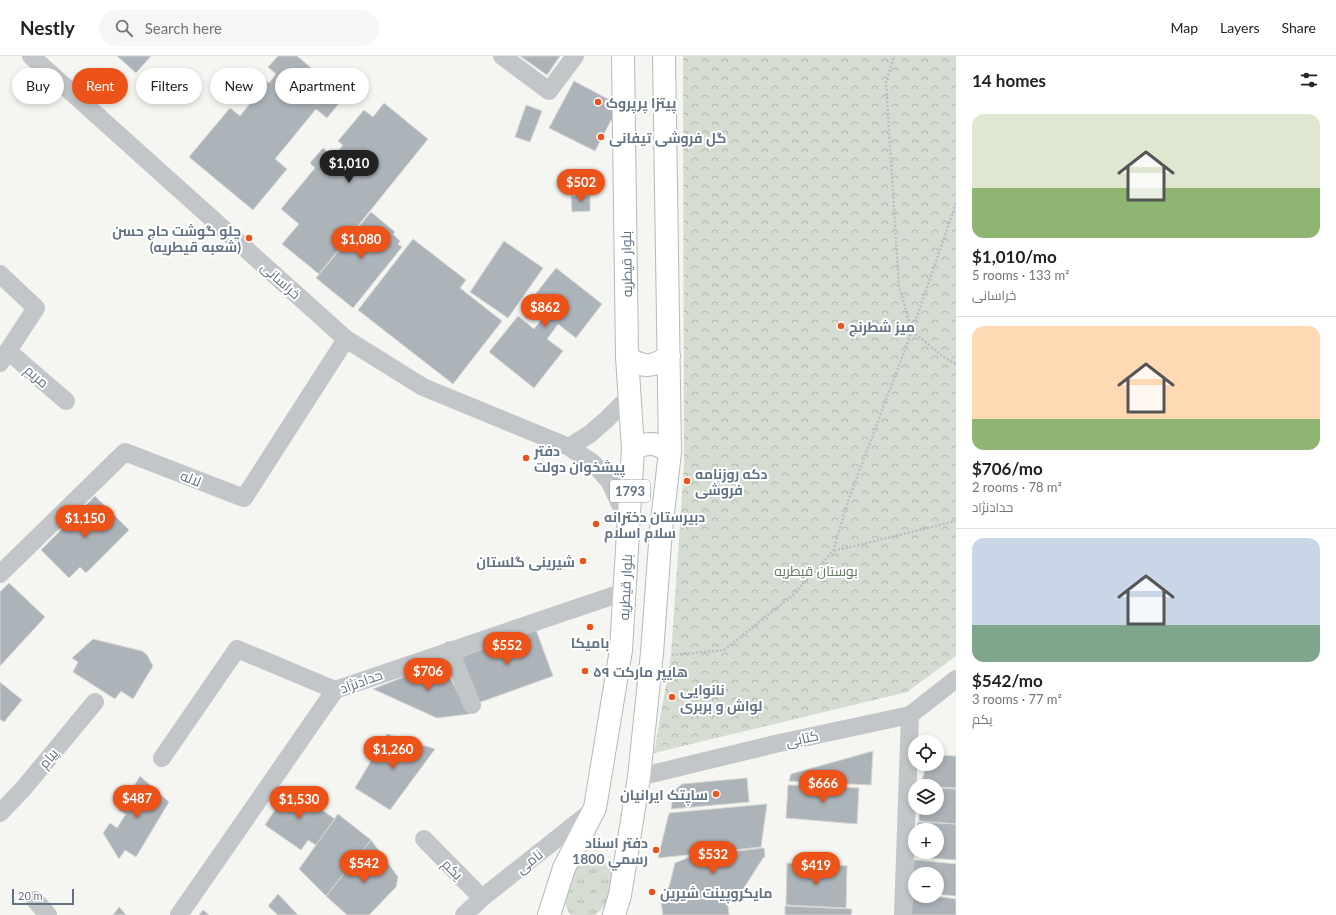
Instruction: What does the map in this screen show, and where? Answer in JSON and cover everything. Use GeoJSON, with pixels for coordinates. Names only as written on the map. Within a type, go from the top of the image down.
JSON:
{"type":"FeatureCollection","features":[{"type":"Feature","properties":{"kind":"main road","name":"بلوار قیطریه"},"geometry":{"type":"LineString","coordinates":[[555,909],[564,868],[595,808],[621,650],[633,448],[627,357],[622,56]]}},
{"type":"Feature","properties":{"kind":"main road","name":"1793"},"geometry":{"type":"LineString","coordinates":[[619,908],[639,777],[652,653],[661,530],[670,452],[664,56]]}},
{"type":"Feature","properties":{"kind":"main road"},"geometry":{"type":"LineString","coordinates":[[627,357],[637,364],[648,366],[660,363],[669,356]]}},
{"type":"Feature","properties":{"kind":"main road"},"geometry":{"type":"LineString","coordinates":[[633,448],[654,443],[670,452]]}},
{"type":"Feature","properties":{"kind":"main road"},"geometry":{"type":"LineString","coordinates":[[604,915],[619,908]]}},
{"type":"Feature","properties":{"kind":"street","name":"خراسانی"},"geometry":{"type":"LineString","coordinates":[[32,56],[346,339],[423,387],[569,447],[593,463],[610,482],[628,522]]}},
{"type":"Feature","properties":{"kind":"street"},"geometry":{"type":"LineString","coordinates":[[502,56],[550,91],[576,56]]}},
{"type":"Feature","properties":{"kind":"street"},"geometry":{"type":"LineString","coordinates":[[0,274],[36,308],[4,357]]}},
{"type":"Feature","properties":{"kind":"street","name":"لاله"},"geometry":{"type":"LineString","coordinates":[[0,574],[125,452],[244,498],[346,339]]}},
{"type":"Feature","properties":{"kind":"street","name":"مریم"},"geometry":{"type":"LineString","coordinates":[[4,357],[66,401]]}},
{"type":"Feature","properties":{"kind":"street"},"geometry":{"type":"LineString","coordinates":[[569,447],[590,434],[630,396]]}},
{"type":"Feature","properties":{"kind":"street","name":"حدادنژاد"},"geometry":{"type":"LineString","coordinates":[[179,915],[335,690],[624,592]]}},
{"type":"Feature","properties":{"kind":"street"},"geometry":{"type":"LineString","coordinates":[[162,758],[237,649],[335,690]]}},
{"type":"Feature","properties":{"kind":"street"},"geometry":{"type":"LineString","coordinates":[[450,650],[472,705]]}},
{"type":"Feature","properties":{"kind":"street","name":"کتابی"},"geometry":{"type":"LineString","coordinates":[[639,777],[775,744],[910,715],[956,679]]}},
{"type":"Feature","properties":{"kind":"street","name":"پیام"},"geometry":{"type":"LineString","coordinates":[[0,813],[23,789],[95,702]]}},
{"type":"Feature","properties":{"kind":"street"},"geometry":{"type":"LineString","coordinates":[[903,915],[910,715]]}},
{"type":"Feature","properties":{"kind":"street","name":"نامی"},"geometry":{"type":"LineString","coordinates":[[464,915],[482,898],[595,808]]}},
{"type":"Feature","properties":{"kind":"street","name":"یکم"},"geometry":{"type":"LineString","coordinates":[[424,839],[482,898]]}},
{"type":"Feature","properties":{"kind":"street"},"geometry":{"type":"LineString","coordinates":[[35,900],[48,915]]}},
{"type":"Feature","properties":{"kind":"path"},"geometry":{"type":"LineString","coordinates":[[894,56],[886,82],[899,286],[912,331],[945,358],[956,364]]}},
{"type":"Feature","properties":{"kind":"path"},"geometry":{"type":"LineString","coordinates":[[652,653],[670,656],[724,650],[793,595],[833,551],[849,498],[912,331],[956,203]]}},
{"type":"Feature","properties":{"kind":"path"},"geometry":{"type":"LineString","coordinates":[[833,551],[956,521]]}},
{"type":"Feature","properties":{"kind":"green space","name":"بوستان قیطریه"},"geometry":{"type":"Polygon","coordinates":[[[683,56],[956,56],[956,656],[907,692],[654,753],[671,656],[684,466],[683,56]]]}},
{"type":"Feature","properties":{"kind":"green space"},"geometry":{"type":"Polygon","coordinates":[[[590,855],[602,858],[610,868],[615,880],[609,902],[595,915],[571,915],[562,896],[578,861],[590,855]]]}},
{"type":"Feature","properties":{"kind":"building"},"geometry":{"type":"Polygon","coordinates":[[[117,56],[151,56],[140,68],[136,68],[136,73],[117,56]]]}},
{"type":"Feature","properties":{"kind":"building"},"geometry":{"type":"Polygon","coordinates":[[[278,56],[297,56],[311,68],[275,68],[275,73],[268,67],[278,56]]]}},
{"type":"Feature","properties":{"kind":"building"},"geometry":{"type":"Polygon","coordinates":[[[520,56],[560,56],[547,75],[520,56]]]}},
{"type":"Feature","properties":{"kind":"building"},"geometry":{"type":"Polygon","coordinates":[[[275,75],[275,104],[338,104],[327,118],[316,109],[275,159],[287,169],[253,210],[189,157],[230,108],[240,116],[250,104],[267,104],[267,81],[269,83],[275,75]]]}},
{"type":"Feature","properties":{"kind":"building"},"geometry":{"type":"Polygon","coordinates":[[[574,81],[619,105],[595,151],[549,128],[574,81]]]}},
{"type":"Feature","properties":{"kind":"building"},"geometry":{"type":"Polygon","coordinates":[[[384,103],[428,139],[319,274],[282,244],[299,224],[281,209],[315,168],[310,163],[323,148],[334,157],[343,145],[338,141],[364,110],[373,117],[384,103]]]}},
{"type":"Feature","properties":{"kind":"building"},"geometry":{"type":"Polygon","coordinates":[[[526,105],[542,111],[530,142],[515,137],[526,105]]]}},
{"type":"Feature","properties":{"kind":"building"},"geometry":{"type":"Polygon","coordinates":[[[590,195],[590,211],[572,212],[571,196],[590,195]]]}},
{"type":"Feature","properties":{"kind":"building"},"geometry":{"type":"Polygon","coordinates":[[[371,212],[395,232],[393,234],[400,241],[398,244],[402,247],[353,308],[316,278],[371,212]]]}},
{"type":"Feature","properties":{"kind":"building"},"geometry":{"type":"Polygon","coordinates":[[[413,239],[466,280],[460,288],[502,321],[453,384],[358,310],[413,239]]]}},
{"type":"Feature","properties":{"kind":"building"},"geometry":{"type":"Polygon","coordinates":[[[504,241],[543,268],[508,318],[470,292],[504,241]]]}},
{"type":"Feature","properties":{"kind":"building"},"geometry":{"type":"Polygon","coordinates":[[[556,268],[602,304],[576,338],[558,324],[547,339],[563,351],[534,388],[489,352],[518,316],[534,329],[546,314],[530,301],[556,268]]]}},
{"type":"Feature","properties":{"kind":"building"},"geometry":{"type":"Polygon","coordinates":[[[95,496],[129,530],[86,573],[80,567],[69,578],[41,550],[95,496]]]}},
{"type":"Feature","properties":{"kind":"building"},"geometry":{"type":"Polygon","coordinates":[[[9,583],[45,617],[0,666],[0,592],[9,583]]]}},
{"type":"Feature","properties":{"kind":"building"},"geometry":{"type":"Polygon","coordinates":[[[536,630],[553,676],[478,703],[461,657],[536,630]]]}},
{"type":"Feature","properties":{"kind":"building"},"geometry":{"type":"Polygon","coordinates":[[[93,639],[142,651],[147,655],[153,666],[133,699],[121,691],[115,699],[73,672],[78,662],[72,658],[93,639]]]}},
{"type":"Feature","properties":{"kind":"building"},"geometry":{"type":"Polygon","coordinates":[[[442,662],[469,714],[437,718],[373,689],[442,662]]]}},
{"type":"Feature","properties":{"kind":"building"},"geometry":{"type":"Polygon","coordinates":[[[0,682],[22,700],[4,722],[0,719],[0,682]]]}},
{"type":"Feature","properties":{"kind":"building"},"geometry":{"type":"Polygon","coordinates":[[[387,734],[435,749],[390,810],[355,788],[387,734]]]}},
{"type":"Feature","properties":{"kind":"building"},"geometry":{"type":"Polygon","coordinates":[[[873,751],[871,785],[789,781],[791,774],[873,751]]]}},
{"type":"Feature","properties":{"kind":"building"},"geometry":{"type":"Polygon","coordinates":[[[944,755],[956,756],[956,788],[944,787],[944,779],[923,779],[924,771],[944,771],[944,755]]]}},
{"type":"Feature","properties":{"kind":"building"},"geometry":{"type":"Polygon","coordinates":[[[140,776],[169,802],[136,857],[125,850],[119,859],[103,833],[110,823],[117,828],[126,814],[119,810],[140,776]]]}},
{"type":"Feature","properties":{"kind":"building"},"geometry":{"type":"Polygon","coordinates":[[[747,778],[749,802],[671,809],[674,791],[682,784],[747,778]]]}},
{"type":"Feature","properties":{"kind":"building"},"geometry":{"type":"Polygon","coordinates":[[[788,785],[859,788],[857,824],[786,818],[788,785]]]}},
{"type":"Feature","properties":{"kind":"building"},"geometry":{"type":"Polygon","coordinates":[[[944,788],[956,789],[956,824],[919,821],[919,815],[944,815],[944,788]]]}},
{"type":"Feature","properties":{"kind":"building"},"geometry":{"type":"Polygon","coordinates":[[[289,789],[298,794],[299,792],[320,806],[319,808],[335,819],[316,845],[308,840],[301,850],[265,825],[289,789]]]}},
{"type":"Feature","properties":{"kind":"building"},"geometry":{"type":"Polygon","coordinates":[[[767,804],[761,847],[658,858],[669,813],[767,804]]]}},
{"type":"Feature","properties":{"kind":"building"},"geometry":{"type":"Polygon","coordinates":[[[338,814],[371,840],[326,896],[299,869],[338,814]]]}},
{"type":"Feature","properties":{"kind":"building"},"geometry":{"type":"Polygon","coordinates":[[[944,823],[956,824],[956,860],[943,859],[944,859],[944,823]]]}},
{"type":"Feature","properties":{"kind":"building"},"geometry":{"type":"Polygon","coordinates":[[[371,840],[398,877],[396,887],[369,915],[347,915],[326,896],[371,840]]]}},
{"type":"Feature","properties":{"kind":"building"},"geometry":{"type":"Polygon","coordinates":[[[764,848],[765,857],[740,894],[664,901],[663,890],[669,887],[675,863],[692,856],[764,848]]]}},
{"type":"Feature","properties":{"kind":"building"},"geometry":{"type":"Polygon","coordinates":[[[914,860],[956,864],[956,896],[944,895],[944,867],[913,867],[914,860]]]}},
{"type":"Feature","properties":{"kind":"building"},"geometry":{"type":"Polygon","coordinates":[[[787,863],[847,866],[846,908],[786,905],[787,863]]]}},
{"type":"Feature","properties":{"kind":"building"},"geometry":{"type":"Polygon","coordinates":[[[278,894],[298,915],[278,915],[268,906],[278,894]]]}},
{"type":"Feature","properties":{"kind":"building"},"geometry":{"type":"Polygon","coordinates":[[[727,897],[729,915],[663,915],[661,902],[727,897]]]}},
{"type":"Feature","properties":{"kind":"building"},"geometry":{"type":"Polygon","coordinates":[[[944,897],[956,899],[956,915],[911,915],[912,903],[944,903],[944,897]]]}},
{"type":"Feature","properties":{"kind":"building"},"geometry":{"type":"Polygon","coordinates":[[[785,906],[852,909],[851,915],[785,915],[785,906]]]}},
{"type":"Feature","properties":{"kind":"building"},"geometry":{"type":"Polygon","coordinates":[[[119,907],[126,915],[113,915],[119,907]]]}},
{"type":"Feature","properties":{"kind":"building"},"geometry":{"type":"Polygon","coordinates":[[[203,910],[209,915],[199,915],[203,910]]]}},
{"type":"Feature","properties":{"kind":"place","name":"پیتزا پرپروک"},"geometry":{"type":"Point","coordinates":[598,102]}},
{"type":"Feature","properties":{"kind":"place","name":"گل فروشی تیفانی"},"geometry":{"type":"Point","coordinates":[601,137]}},
{"type":"Feature","properties":{"kind":"place","name":"چلو گوشت حاج حسن (شعبه قیطریه)"},"geometry":{"type":"Point","coordinates":[249,238]}},
{"type":"Feature","properties":{"kind":"place","name":"میز شطرنج"},"geometry":{"type":"Point","coordinates":[841,326]}},
{"type":"Feature","properties":{"kind":"place","name":"دفتر پیشخوان دولت"},"geometry":{"type":"Point","coordinates":[526,458]}},
{"type":"Feature","properties":{"kind":"place","name":"دکه روزنامه فروشی"},"geometry":{"type":"Point","coordinates":[687,481]}},
{"type":"Feature","properties":{"kind":"place","name":"دبیرستان دخترانه سلام اسلام"},"geometry":{"type":"Point","coordinates":[596,524]}},
{"type":"Feature","properties":{"kind":"place","name":"شیرینی گلستان"},"geometry":{"type":"Point","coordinates":[583,561]}},
{"type":"Feature","properties":{"kind":"place","name":"بامیکا"},"geometry":{"type":"Point","coordinates":[590,627]}},
{"type":"Feature","properties":{"kind":"place","name":"هایپر مارکت ۵۹"},"geometry":{"type":"Point","coordinates":[585,671]}},
{"type":"Feature","properties":{"kind":"place","name":"نانوایی لواش و بربری"},"geometry":{"type":"Point","coordinates":[672,697]}},
{"type":"Feature","properties":{"kind":"place","name":"ساپتک ایرانیان"},"geometry":{"type":"Point","coordinates":[716,794]}},
{"type":"Feature","properties":{"kind":"place","name":"دفتر اسناد رسمي 1800"},"geometry":{"type":"Point","coordinates":[656,850]}},
{"type":"Feature","properties":{"kind":"place","name":"مایکروپینت شیرین"},"geometry":{"type":"Point","coordinates":[652,892]}}]}
